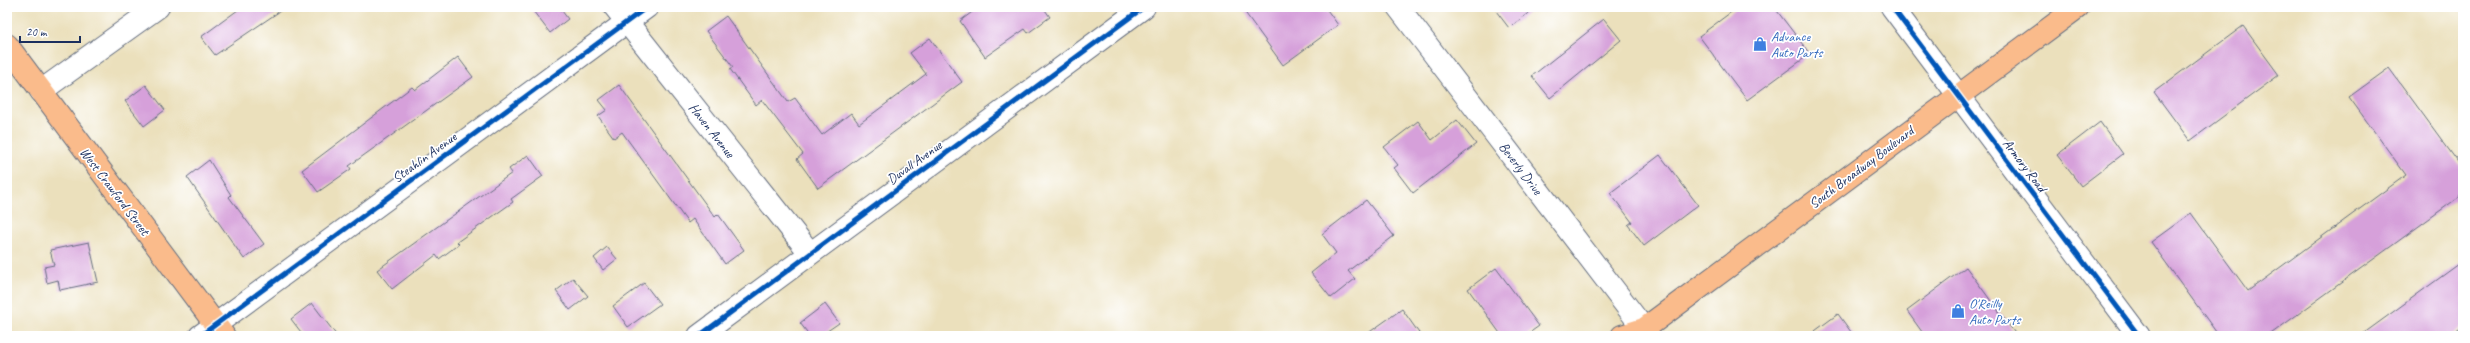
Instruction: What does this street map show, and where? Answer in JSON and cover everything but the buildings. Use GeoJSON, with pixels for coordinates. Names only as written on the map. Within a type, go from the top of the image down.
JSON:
{"type":"FeatureCollection","features":[{"type":"Feature","properties":{"kind":"main road","name":"South Broadway Boulevard"},"geometry":{"type":"LineString","coordinates":[[1622,336],[1642,332],[1957,95],[2078,7]]}},
{"type":"Feature","properties":{"kind":"main road","name":"West Crawford Street"},"geometry":{"type":"LineString","coordinates":[[7,45],[213,333]]}},
{"type":"Feature","properties":{"kind":"street"},"geometry":{"type":"LineString","coordinates":[[41,91],[158,7]]}},
{"type":"Feature","properties":{"kind":"street","name":"Steahlin Avenue"},"geometry":{"type":"LineString","coordinates":[[213,333],[621,15],[647,7]]}},
{"type":"Feature","properties":{"kind":"street","name":"Duvall Avenue"},"geometry":{"type":"LineString","coordinates":[[698,336],[1144,7]]}},
{"type":"Feature","properties":{"kind":"street","name":"Beverly Drive"},"geometry":{"type":"LineString","coordinates":[[1398,7],[1642,332]]}},
{"type":"Feature","properties":{"kind":"street","name":"Armory Road"},"geometry":{"type":"LineString","coordinates":[[1892,7],[2139,336]]}},
{"type":"Feature","properties":{"kind":"street","name":"Haven Avenue"},"geometry":{"type":"LineString","coordinates":[[621,15],[810,254]]}},
{"type":"Feature","properties":{"kind":"cycle path"},"geometry":{"type":"LineString","coordinates":[[200,336],[647,7]]}},
{"type":"Feature","properties":{"kind":"cycle path"},"geometry":{"type":"LineString","coordinates":[[699,336],[1144,7]]}},
{"type":"Feature","properties":{"kind":"cycle path"},"geometry":{"type":"LineString","coordinates":[[1892,7],[2139,336]]}},
{"type":"Feature","properties":{"kind":"place","name":"Advance Auto Parts"},"geometry":{"type":"Point","coordinates":[1760,44]}},
{"type":"Feature","properties":{"kind":"place","name":"O'Reilly Auto Parts"},"geometry":{"type":"Point","coordinates":[1958,311]}}]}
